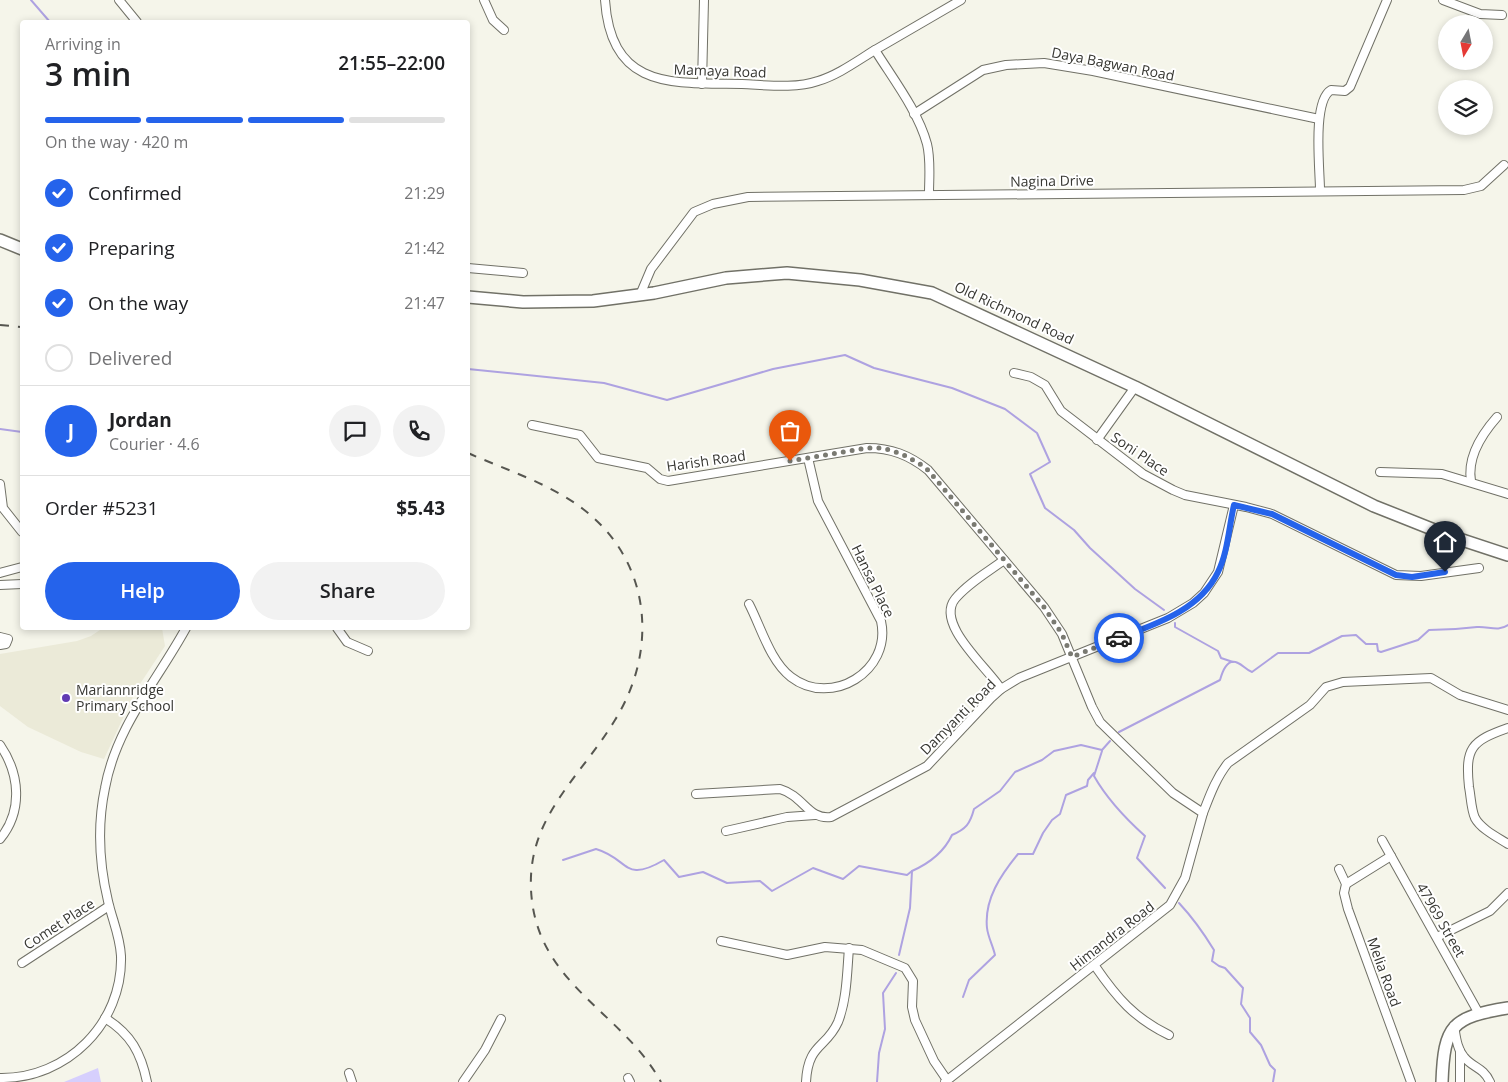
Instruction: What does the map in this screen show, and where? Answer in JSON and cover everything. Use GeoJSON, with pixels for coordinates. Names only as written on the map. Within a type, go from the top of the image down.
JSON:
{"type":"FeatureCollection","features":[{"type":"Feature","properties":{"kind":"street"},"geometry":{"type":"LineString","coordinates":[[119,0],[135,20]]}},
{"type":"Feature","properties":{"kind":"street"},"geometry":{"type":"LineString","coordinates":[[484,0],[493,20],[504,30]]}},
{"type":"Feature","properties":{"kind":"street","name":"Mamaya Road"},"geometry":{"type":"LineString","coordinates":[[605,0],[612,38],[631,64],[652,78],[663,81],[702,84],[786,85],[816,82],[831,76],[961,0]]}},
{"type":"Feature","properties":{"kind":"street"},"geometry":{"type":"LineString","coordinates":[[702,84],[704,0]]}},
{"type":"Feature","properties":{"kind":"street"},"geometry":{"type":"LineString","coordinates":[[1320,190],[1319,119],[1324,97],[1328,91],[1345,91],[1350,87],[1387,0]]}},
{"type":"Feature","properties":{"kind":"street"},"geometry":{"type":"LineString","coordinates":[[1443,0],[1480,14],[1502,15]]}},
{"type":"Feature","properties":{"kind":"street"},"geometry":{"type":"LineString","coordinates":[[875,50],[914,114],[928,146],[929,194]]}},
{"type":"Feature","properties":{"kind":"street","name":"Daya Bagwan Road"},"geometry":{"type":"LineString","coordinates":[[914,114],[988,69],[1044,63],[1093,71],[1319,119]]}},
{"type":"Feature","properties":{"kind":"street","name":"Nagina Drive"},"geometry":{"type":"LineString","coordinates":[[640,295],[651,269],[685,222],[701,208],[748,196],[1473,189],[1487,182],[1504,165]]}},
{"type":"Feature","properties":{"kind":"street"},"geometry":{"type":"LineString","coordinates":[[0,240],[20,247]]}},
{"type":"Feature","properties":{"kind":"street"},"geometry":{"type":"LineString","coordinates":[[470,268],[523,272]]}},
{"type":"Feature","properties":{"kind":"street","name":"Old Richmond Road"},"geometry":{"type":"LineString","coordinates":[[470,298],[554,302],[593,301],[640,295],[726,278],[787,273],[851,279],[932,293],[1135,387],[1374,506],[1456,539],[1508,555]]}},
{"type":"Feature","properties":{"kind":"street","name":"Soni Place"},"geometry":{"type":"LineString","coordinates":[[1014,373],[1031,377],[1044,385],[1061,412],[1157,483],[1185,495],[1272,514],[1396,575],[1421,576],[1479,568]]}},
{"type":"Feature","properties":{"kind":"street"},"geometry":{"type":"LineString","coordinates":[[1098,440],[1135,387]]}},
{"type":"Feature","properties":{"kind":"street"},"geometry":{"type":"LineString","coordinates":[[1471,481],[1470,470],[1478,444],[1497,417]]}},
{"type":"Feature","properties":{"kind":"street","name":"Harish Road"},"geometry":{"type":"LineString","coordinates":[[532,425],[576,433],[585,440],[598,458],[647,468],[663,480],[867,448],[883,448],[902,454],[928,470],[1044,607],[1062,634],[1072,657]]}},
{"type":"Feature","properties":{"kind":"street","name":"Hansa Place"},"geometry":{"type":"LineString","coordinates":[[749,604],[778,664],[790,677],[809,686],[829,688],[848,684],[870,666],[879,651],[883,634],[881,621],[818,501],[808,458]]}},
{"type":"Feature","properties":{"kind":"street"},"geometry":{"type":"LineString","coordinates":[[1380,472],[1442,474],[1471,481],[1508,494]]}},
{"type":"Feature","properties":{"kind":"street"},"geometry":{"type":"LineString","coordinates":[[0,484],[3,508],[20,529]]}},
{"type":"Feature","properties":{"kind":"street","name":"Damyanti Road"},"geometry":{"type":"LineString","coordinates":[[726,831],[787,817],[815,815],[831,817],[927,766],[1001,689],[1019,678],[1168,618],[1181,611],[1204,593],[1218,572],[1234,505]]}},
{"type":"Feature","properties":{"kind":"street"},"geometry":{"type":"LineString","coordinates":[[1001,689],[954,629],[951,615],[956,598],[1004,560]]}},
{"type":"Feature","properties":{"kind":"street"},"geometry":{"type":"LineString","coordinates":[[0,573],[20,568]]}},
{"type":"Feature","properties":{"kind":"street"},"geometry":{"type":"LineString","coordinates":[[0,585],[20,584]]}},
{"type":"Feature","properties":{"kind":"street"},"geometry":{"type":"LineString","coordinates":[[0,1078],[29,1079],[71,1057],[91,1039],[105,1018],[116,995],[121,965],[119,940],[109,906],[101,863],[99,836],[103,797],[112,762],[133,713],[185,630]]}},
{"type":"Feature","properties":{"kind":"street"},"geometry":{"type":"LineString","coordinates":[[338,630],[347,642],[368,651]]}},
{"type":"Feature","properties":{"kind":"street"},"geometry":{"type":"LineString","coordinates":[[0,636],[8,639],[6,644],[0,646]]}},
{"type":"Feature","properties":{"kind":"street"},"geometry":{"type":"LineString","coordinates":[[1072,657],[1100,722],[1173,793],[1203,813]]}},
{"type":"Feature","properties":{"kind":"street","name":"Himandra Road"},"geometry":{"type":"LineString","coordinates":[[946,1081],[1170,906],[1185,878],[1203,813],[1220,773],[1233,759],[1310,706],[1326,687],[1343,682],[1431,678],[1460,695],[1508,710]]}},
{"type":"Feature","properties":{"kind":"street"},"geometry":{"type":"LineString","coordinates":[[1508,728],[1480,741],[1474,746],[1468,760],[1475,818],[1482,826],[1508,844]]}},
{"type":"Feature","properties":{"kind":"street"},"geometry":{"type":"LineString","coordinates":[[0,745],[12,766],[17,792],[13,816],[0,839]]}},
{"type":"Feature","properties":{"kind":"street"},"geometry":{"type":"LineString","coordinates":[[696,794],[780,789],[798,797],[815,815]]}},
{"type":"Feature","properties":{"kind":"street","name":"47969 Street"},"geometry":{"type":"LineString","coordinates":[[1382,840],[1478,1012]]}},
{"type":"Feature","properties":{"kind":"street"},"geometry":{"type":"LineString","coordinates":[[1346,884],[1391,856]]}},
{"type":"Feature","properties":{"kind":"street","name":"Melia Road"},"geometry":{"type":"LineString","coordinates":[[1339,869],[1346,884],[1345,899],[1412,1082]]}},
{"type":"Feature","properties":{"kind":"street"},"geometry":{"type":"LineString","coordinates":[[1437,937],[1495,907],[1508,893]]}},
{"type":"Feature","properties":{"kind":"street","name":"Comet Place"},"geometry":{"type":"LineString","coordinates":[[22,963],[109,906]]}},
{"type":"Feature","properties":{"kind":"street"},"geometry":{"type":"LineString","coordinates":[[721,941],[787,955],[825,948],[862,950],[884,958],[909,971],[913,981],[912,1007],[915,1020],[934,1061],[946,1081]]}},
{"type":"Feature","properties":{"kind":"street"},"geometry":{"type":"LineString","coordinates":[[806,1082],[812,1053],[828,1036],[839,1019],[849,948]]}},
{"type":"Feature","properties":{"kind":"street"},"geometry":{"type":"LineString","coordinates":[[1095,966],[1116,997],[1129,1009],[1170,1035]]}},
{"type":"Feature","properties":{"kind":"street"},"geometry":{"type":"LineString","coordinates":[[1442,1082],[1446,1043],[1454,1026],[1478,1012],[1508,1008]]}},
{"type":"Feature","properties":{"kind":"street"},"geometry":{"type":"LineString","coordinates":[[105,1018],[126,1033],[135,1045],[147,1082]]}},
{"type":"Feature","properties":{"kind":"street"},"geometry":{"type":"LineString","coordinates":[[463,1082],[485,1050],[501,1019]]}},
{"type":"Feature","properties":{"kind":"street"},"geometry":{"type":"LineString","coordinates":[[1454,1026],[1460,1052],[1460,1082]]}},
{"type":"Feature","properties":{"kind":"street"},"geometry":{"type":"LineString","coordinates":[[1460,1052],[1467,1060],[1484,1072],[1490,1082]]}},
{"type":"Feature","properties":{"kind":"street"},"geometry":{"type":"LineString","coordinates":[[349,1073],[352,1082]]}},
{"type":"Feature","properties":{"kind":"shaded area","name":"Mariannridge Primary School"},"geometry":{"type":"Polygon","coordinates":[[[100,630],[162,630],[165,646],[136,690],[104,759],[81,752],[28,727],[0,706],[0,654],[77,641],[91,636],[100,630]]]}},
{"type":"Feature","properties":{"kind":"shaded area"},"geometry":{"type":"Polygon","coordinates":[[[98,1068],[101,1082],[64,1082],[98,1068]]]}},
{"type":"Feature","properties":{"kind":"waterway"},"geometry":{"type":"LineString","coordinates":[[31,0],[48,20]]}},
{"type":"Feature","properties":{"kind":"waterway"},"geometry":{"type":"LineString","coordinates":[[470,369],[604,383],[667,400],[773,369],[845,355],[874,368],[952,388],[1005,409],[1037,433],[1050,462],[1030,474],[1045,508],[1074,530],[1090,548],[1135,589],[1164,610]]}},
{"type":"Feature","properties":{"kind":"waterway"},"geometry":{"type":"LineString","coordinates":[[0,429],[20,432]]}},
{"type":"Feature","properties":{"kind":"waterway"},"geometry":{"type":"LineString","coordinates":[[1175,623],[1175,627],[1218,651],[1221,658],[1233,662]]}},
{"type":"Feature","properties":{"kind":"waterway"},"geometry":{"type":"LineString","coordinates":[[1119,732],[1220,680],[1226,667],[1231,662],[1238,663],[1252,672],[1278,653],[1309,653],[1342,636],[1356,635],[1366,644],[1377,644],[1378,651],[1381,652],[1418,640],[1429,630],[1477,627],[1497,628],[1508,625]]}},
{"type":"Feature","properties":{"kind":"waterway"},"geometry":{"type":"LineString","coordinates":[[899,955],[910,908],[912,871],[941,852],[952,835],[961,831],[967,825],[974,809],[1000,791],[1015,772],[1042,760],[1054,751],[1081,745],[1102,750],[1110,741]]}},
{"type":"Feature","properties":{"kind":"waterway"},"geometry":{"type":"LineString","coordinates":[[1102,751],[1094,776],[1117,808],[1145,836],[1137,858],[1165,888]]}},
{"type":"Feature","properties":{"kind":"waterway"},"geometry":{"type":"LineString","coordinates":[[963,997],[969,980],[995,955],[988,931],[987,917],[991,897],[1000,879],[1018,854],[1033,854],[1043,833],[1052,820],[1060,814],[1066,795],[1087,786],[1088,780],[1094,773]]}},
{"type":"Feature","properties":{"kind":"waterway"},"geometry":{"type":"LineString","coordinates":[[563,860],[596,849],[607,853],[633,870],[651,867],[664,860],[679,877],[703,872],[727,883],[760,881],[772,891],[813,868],[843,879],[859,866],[907,875],[912,871]]}},
{"type":"Feature","properties":{"kind":"waterway"},"geometry":{"type":"LineString","coordinates":[[1179,903],[1198,925],[1214,950],[1212,961],[1225,968],[1243,988],[1241,1004],[1250,1018],[1250,1032],[1261,1045],[1270,1065],[1275,1070],[1273,1082]]}},
{"type":"Feature","properties":{"kind":"waterway"},"geometry":{"type":"LineString","coordinates":[[877,1082],[879,1053],[885,1029],[883,993],[896,973]]}},
{"type":"Feature","properties":{"kind":"railway"},"geometry":{"type":"LineString","coordinates":[[0,325],[20,327]]}},
{"type":"Feature","properties":{"kind":"railway"},"geometry":{"type":"LineString","coordinates":[[470,454],[542,484],[583,509],[606,530],[623,554],[635,580],[641,607],[642,636],[638,664],[629,693],[600,743],[554,806],[534,852],[531,878],[533,908],[541,936],[554,960],[570,981],[628,1038],[646,1059],[661,1082]]}},
{"type":"Feature","properties":{"kind":"way so far"},"geometry":{"type":"LineString","coordinates":[[790,461],[867,448],[883,448],[902,454],[928,470],[1044,607],[1062,634],[1072,657],[1119,638]]}},
{"type":"Feature","properties":{"kind":"place","name":"Mariannridge Primary School"},"geometry":{"type":"Point","coordinates":[66,698]}},
{"type":"Feature","properties":{"kind":"route"},"geometry":{"type":"LineString","coordinates":[[1119,638],[1168,618],[1193,603],[1204,593],[1212,583],[1222,561],[1234,505],[1272,514],[1386,572],[1404,577],[1445,572]]}}]}
